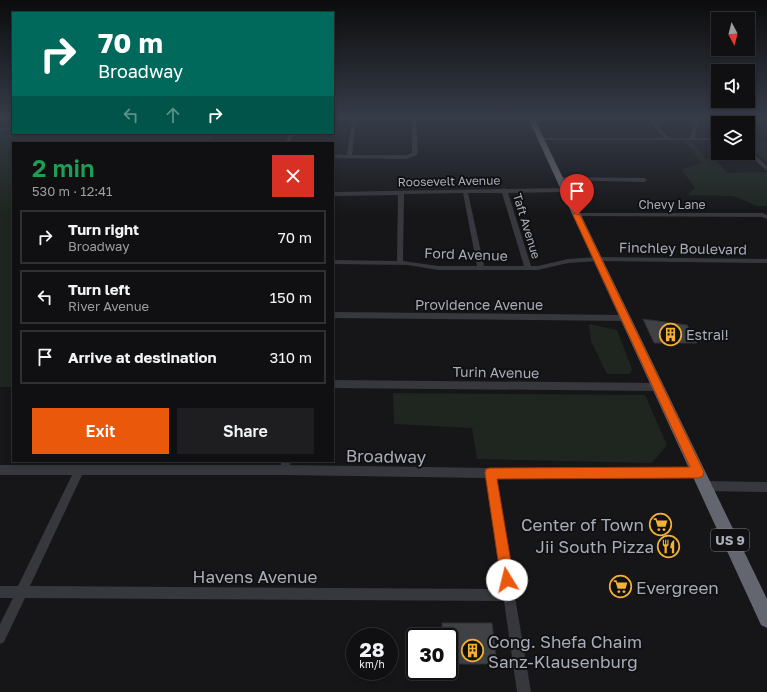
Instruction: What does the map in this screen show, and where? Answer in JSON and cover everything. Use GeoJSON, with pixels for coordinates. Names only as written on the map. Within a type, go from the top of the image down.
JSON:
{"type":"FeatureCollection","features":[{"type":"Feature","properties":{"kind":"highway","name":"US 9"},"geometry":{"type":"LineString","coordinates":[[546,150],[767,619]]}},
{"type":"Feature","properties":{"kind":"street"},"geometry":{"type":"LineString","coordinates":[[349,157],[350,150]]}},
{"type":"Feature","properties":{"kind":"street"},"geometry":{"type":"LineString","coordinates":[[334,156],[406,157],[415,153],[415,150]]}},
{"type":"Feature","properties":{"kind":"street"},"geometry":{"type":"LineString","coordinates":[[755,158],[767,169]]}},
{"type":"Feature","properties":{"kind":"street"},"geometry":{"type":"LineString","coordinates":[[560,179],[644,180]]}},
{"type":"Feature","properties":{"kind":"street","name":"Taft Avenue"},"geometry":{"type":"LineString","coordinates":[[504,190],[528,268]]}},
{"type":"Feature","properties":{"kind":"street","name":"Roosevelt Avenue"},"geometry":{"type":"LineString","coordinates":[[334,194],[565,190]]}},
{"type":"Feature","properties":{"kind":"street"},"geometry":{"type":"LineString","coordinates":[[465,191],[481,268]]}},
{"type":"Feature","properties":{"kind":"street"},"geometry":{"type":"LineString","coordinates":[[400,262],[401,193]]}},
{"type":"Feature","properties":{"kind":"street","name":"Chevy Lane"},"geometry":{"type":"LineString","coordinates":[[577,215],[763,215],[767,217]]}},
{"type":"Feature","properties":{"kind":"street","name":"Ford Avenue"},"geometry":{"type":"LineString","coordinates":[[334,262],[400,262],[438,268],[538,268],[568,261],[598,259]]}},
{"type":"Feature","properties":{"kind":"street","name":"Finchley Boulevard"},"geometry":{"type":"LineString","coordinates":[[598,259],[767,261]]}},
{"type":"Feature","properties":{"kind":"street","name":"Providence Avenue"},"geometry":{"type":"LineString","coordinates":[[334,315],[626,318]]}},
{"type":"Feature","properties":{"kind":"street","name":"Turin Avenue"},"geometry":{"type":"LineString","coordinates":[[334,384],[658,387]]}},
{"type":"Feature","properties":{"kind":"street","name":"Broadway"},"geometry":{"type":"LineString","coordinates":[[0,470],[286,466],[702,479],[767,487]]}},
{"type":"Feature","properties":{"kind":"street"},"geometry":{"type":"LineString","coordinates":[[0,638],[79,470]]}},
{"type":"Feature","properties":{"kind":"street"},"geometry":{"type":"LineString","coordinates":[[490,473],[524,692]]}},
{"type":"Feature","properties":{"kind":"street","name":"Havens Avenue"},"geometry":{"type":"LineString","coordinates":[[0,592],[510,595]]}},
{"type":"Feature","properties":{"kind":"shaded area"},"geometry":{"type":"Polygon","coordinates":[[[0,150],[12,150],[12,387],[0,387],[0,150]]]}},
{"type":"Feature","properties":{"kind":"shaded area"},"geometry":{"type":"Polygon","coordinates":[[[692,150],[699,150],[705,159],[711,158],[711,160],[716,160],[727,173],[767,172],[767,206],[757,206],[733,196],[687,195],[695,188],[681,169],[702,163],[692,150]]]}},
{"type":"Feature","properties":{"kind":"shaded area"},"geometry":{"type":"Polygon","coordinates":[[[755,150],[767,150],[767,163],[755,150]]]}},
{"type":"Feature","properties":{"kind":"shaded area"},"geometry":{"type":"Polygon","coordinates":[[[589,324],[617,330],[632,369],[630,374],[607,374],[591,341],[589,324]]]}},
{"type":"Feature","properties":{"kind":"shaded area"},"geometry":{"type":"Polygon","coordinates":[[[393,393],[645,395],[667,445],[652,463],[477,459],[472,428],[394,424],[393,393]]]}},
{"type":"Feature","properties":{"kind":"building","name":"Estrai!"},"geometry":{"type":"Polygon","coordinates":[[[643,319],[687,325],[697,343],[654,343],[643,319]]]}},
{"type":"Feature","properties":{"kind":"building","name":"Cong. Shefa Chaim Sanz-Klausenburg"},"geometry":{"type":"Polygon","coordinates":[[[442,623],[492,623],[497,664],[458,664],[458,628],[442,628],[442,623]]]}},
{"type":"Feature","properties":{"kind":"place","name":"Estrai!"},"geometry":{"type":"Point","coordinates":[671,334]}},
{"type":"Feature","properties":{"kind":"place","name":"Center of Town"},"geometry":{"type":"Point","coordinates":[660,524]}},
{"type":"Feature","properties":{"kind":"place","name":"Jii South Pizza"},"geometry":{"type":"Point","coordinates":[669,546]}},
{"type":"Feature","properties":{"kind":"place","name":"Evergreen"},"geometry":{"type":"Point","coordinates":[620,587]}},
{"type":"Feature","properties":{"kind":"place","name":"Cong. Shefa Chaim Sanz-Klausenburg"},"geometry":{"type":"Point","coordinates":[472,651]}},
{"type":"Feature","properties":{"kind":"route"},"geometry":{"type":"LineString","coordinates":[[507,580],[490,473],[699,472],[577,215]]}}]}
